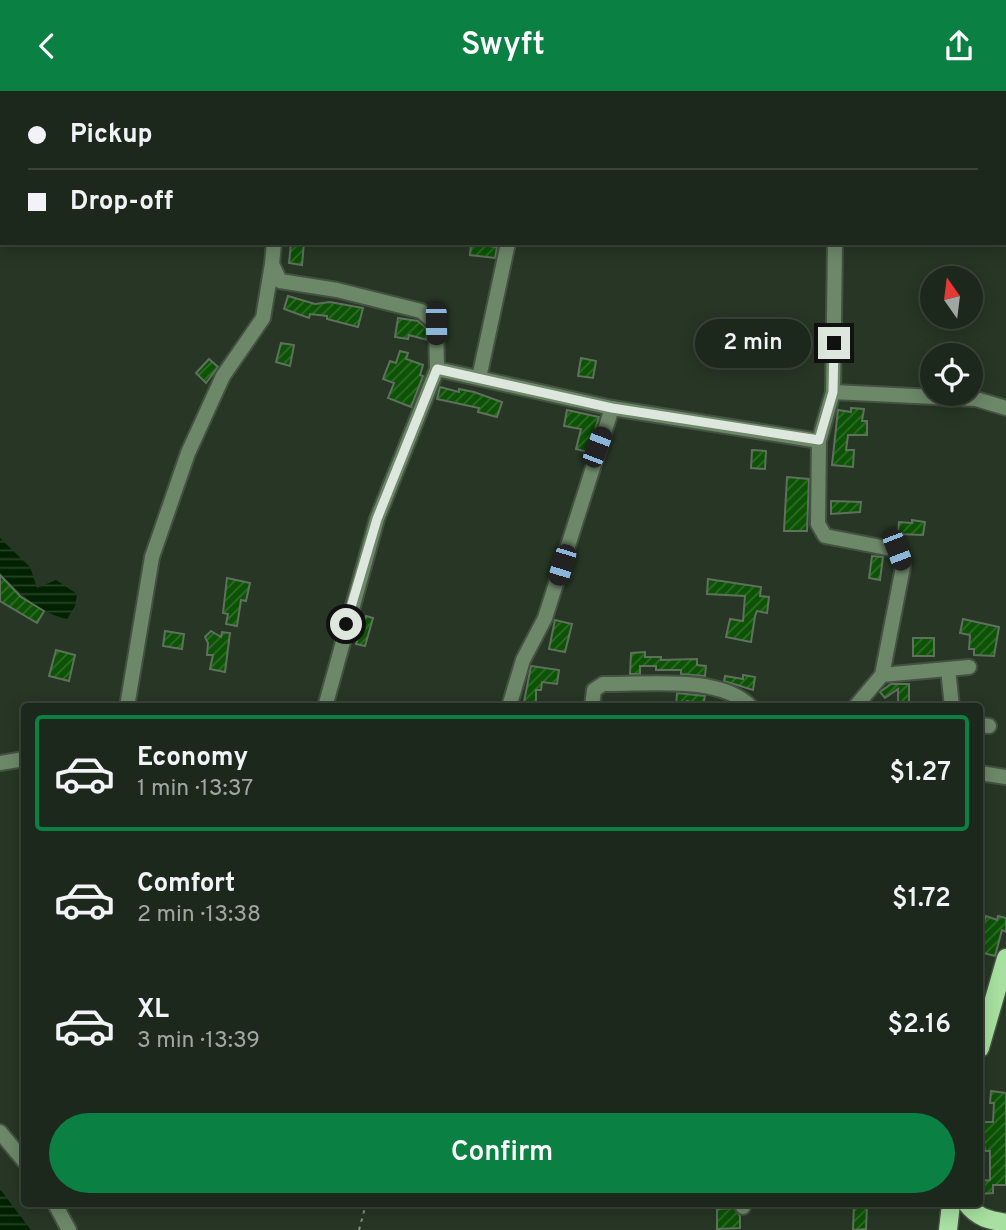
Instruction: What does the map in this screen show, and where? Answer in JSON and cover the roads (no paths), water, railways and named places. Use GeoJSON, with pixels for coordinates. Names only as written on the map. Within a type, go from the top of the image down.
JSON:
{"type":"FeatureCollection","features":[{"type":"Feature","properties":{"kind":"main road"},"geometry":{"type":"LineString","coordinates":[[983,1038],[1006,958]]}},
{"type":"Feature","properties":{"kind":"main road"},"geometry":{"type":"LineString","coordinates":[[948,1230],[951,1207]]}},
{"type":"Feature","properties":{"kind":"main road"},"geometry":{"type":"LineString","coordinates":[[969,1207],[974,1214],[986,1220],[1006,1223]]}},
{"type":"Feature","properties":{"kind":"street"},"geometry":{"type":"LineString","coordinates":[[128,703],[152,557],[188,453],[223,376],[263,318],[274,245]]}},
{"type":"Feature","properties":{"kind":"street"},"geometry":{"type":"LineString","coordinates":[[479,378],[508,245]]}},
{"type":"Feature","properties":{"kind":"street"},"geometry":{"type":"LineString","coordinates":[[835,245],[833,392],[819,440],[818,524],[825,536],[897,550],[903,567],[882,675],[858,703]]}},
{"type":"Feature","properties":{"kind":"street"},"geometry":{"type":"LineString","coordinates":[[272,264],[280,281],[421,311],[436,324],[437,369],[377,519],[326,703]]}},
{"type":"Feature","properties":{"kind":"street"},"geometry":{"type":"LineString","coordinates":[[437,369],[612,408],[819,440]]}},
{"type":"Feature","properties":{"kind":"street"},"geometry":{"type":"LineString","coordinates":[[833,392],[976,399],[1006,408]]}},
{"type":"Feature","properties":{"kind":"street"},"geometry":{"type":"LineString","coordinates":[[510,703],[523,660],[545,618],[612,408]]}},
{"type":"Feature","properties":{"kind":"street"},"geometry":{"type":"LineString","coordinates":[[882,675],[969,667]]}},
{"type":"Feature","properties":{"kind":"street"},"geometry":{"type":"LineString","coordinates":[[948,669],[952,703]]}},
{"type":"Feature","properties":{"kind":"street"},"geometry":{"type":"LineString","coordinates":[[592,703],[594,690],[603,684],[701,685],[722,689],[745,703]]}},
{"type":"Feature","properties":{"kind":"street"},"geometry":{"type":"LineString","coordinates":[[0,764],[21,760]]}},
{"type":"Feature","properties":{"kind":"street"},"geometry":{"type":"LineString","coordinates":[[983,773],[1006,777]]}},
{"type":"Feature","properties":{"kind":"street"},"geometry":{"type":"LineString","coordinates":[[0,1132],[21,1157]]}},
{"type":"Feature","properties":{"kind":"street"},"geometry":{"type":"LineString","coordinates":[[57,1207],[69,1230]]}}]}
